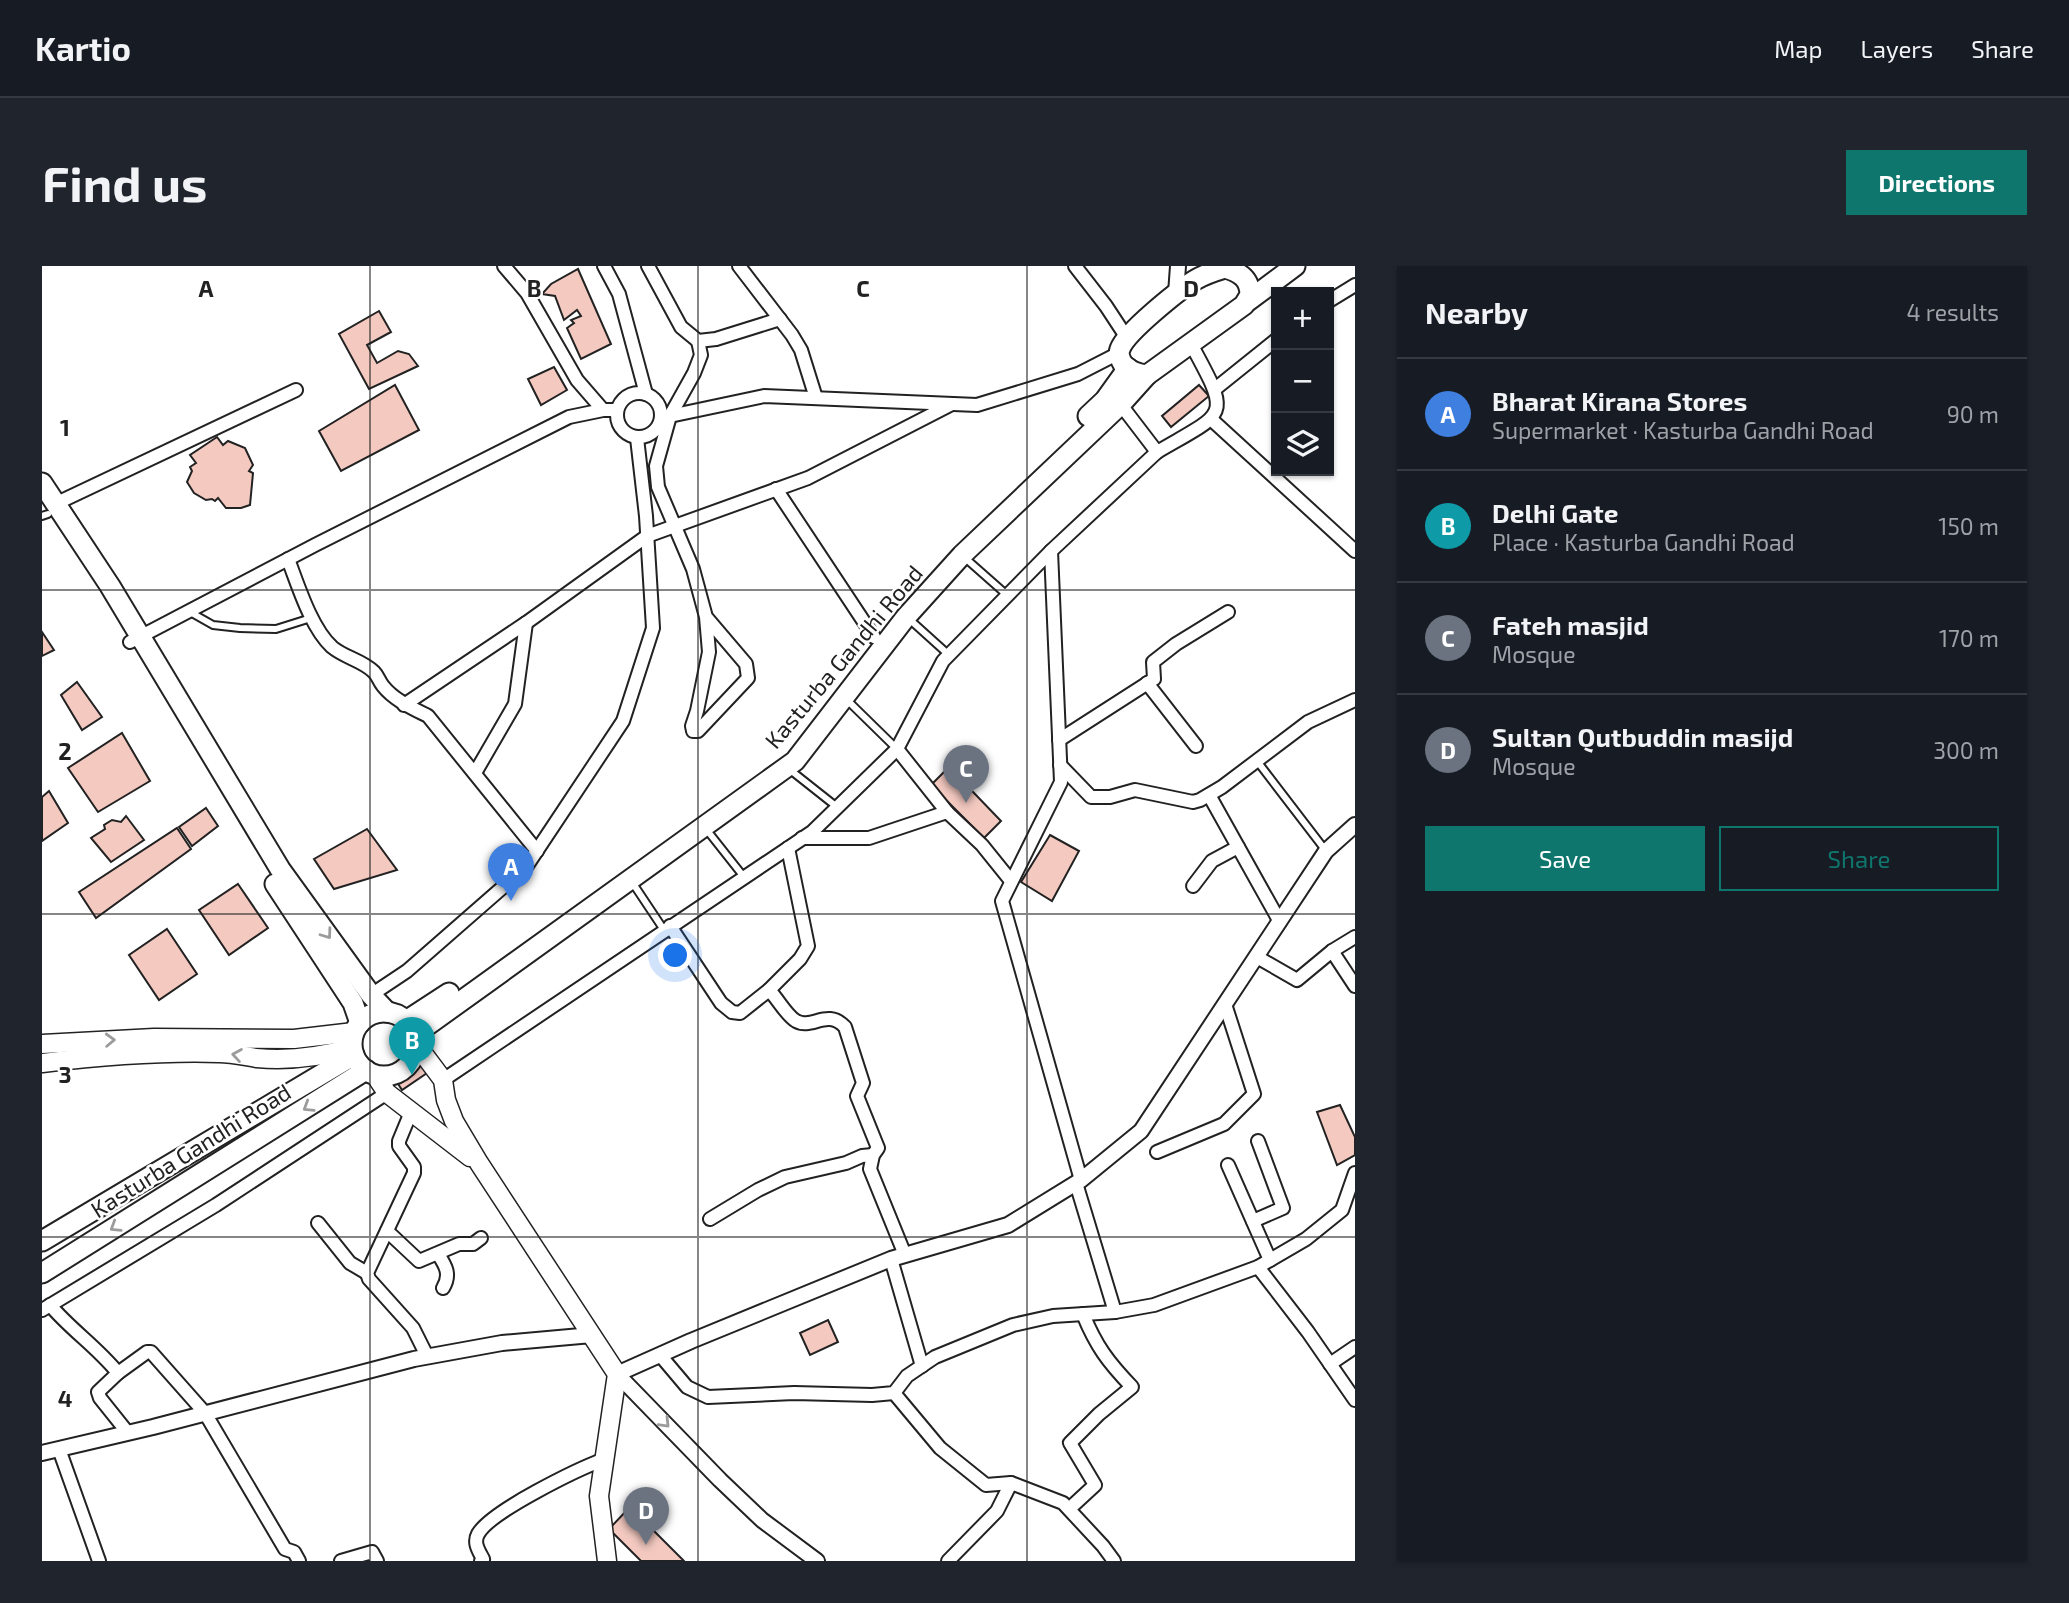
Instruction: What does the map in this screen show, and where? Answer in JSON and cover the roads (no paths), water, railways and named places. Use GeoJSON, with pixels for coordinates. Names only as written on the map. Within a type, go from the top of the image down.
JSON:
{"type":"FeatureCollection","features":[{"type":"Feature","properties":{"kind":"main road"},"geometry":{"type":"LineString","coordinates":[[1130,358],[1191,344],[1295,266]]}},
{"type":"Feature","properties":{"kind":"main road"},"geometry":{"type":"LineString","coordinates":[[1130,358],[1176,294],[1212,268],[1245,270],[1249,286],[1248,301]]}},
{"type":"Feature","properties":{"kind":"main road","name":"Kasturba Gandhi Road"},"geometry":{"type":"LineString","coordinates":[[412,1033],[795,761],[906,617],[962,555],[1116,398],[1130,358]]}},
{"type":"Feature","properties":{"kind":"main road","name":"Kasturba Gandhi Road"},"geometry":{"type":"LineString","coordinates":[[412,1033],[442,998],[786,751],[896,608],[952,546],[1116,398]]}},
{"type":"Feature","properties":{"kind":"main road"},"geometry":{"type":"LineString","coordinates":[[42,483],[47,510],[110,586],[135,639],[270,875],[353,1003],[360,1051],[387,1093],[479,1163]]}},
{"type":"Feature","properties":{"kind":"main road"},"geometry":{"type":"LineString","coordinates":[[135,639],[280,869],[371,995],[412,1033],[443,1080],[446,1100],[454,1121],[617,1374],[599,1496],[607,1561]]}},
{"type":"Feature","properties":{"kind":"main road"},"geometry":{"type":"LineString","coordinates":[[360,1051],[377,1013],[387,1012]]}},
{"type":"Feature","properties":{"kind":"main road"},"geometry":{"type":"LineString","coordinates":[[42,1044],[154,1038],[295,1039],[360,1051],[394,1074],[410,1062],[412,1033]]}},
{"type":"Feature","properties":{"kind":"main road"},"geometry":{"type":"LineString","coordinates":[[42,1063],[91,1057],[201,1052],[287,1060],[360,1051]]}},
{"type":"Feature","properties":{"kind":"main road","name":"Kasturba Gandhi Road"},"geometry":{"type":"LineString","coordinates":[[42,1241],[360,1051]]}},
{"type":"Feature","properties":{"kind":"main road","name":"Kasturba Gandhi Road"},"geometry":{"type":"LineString","coordinates":[[42,1273],[360,1051]]}},
{"type":"Feature","properties":{"kind":"street"},"geometry":{"type":"LineString","coordinates":[[503,266],[527,293],[577,380],[603,410]]}},
{"type":"Feature","properties":{"kind":"street"},"geometry":{"type":"LineString","coordinates":[[604,266],[619,294],[646,394]]}},
{"type":"Feature","properties":{"kind":"street"},"geometry":{"type":"LineString","coordinates":[[739,266],[801,350],[816,398]]}},
{"type":"Feature","properties":{"kind":"street"},"geometry":{"type":"LineString","coordinates":[[666,417],[764,396],[977,405],[1130,358],[1106,306],[1075,266]]}},
{"type":"Feature","properties":{"kind":"street"},"geometry":{"type":"LineString","coordinates":[[1176,294],[1178,266]]}},
{"type":"Feature","properties":{"kind":"street"},"geometry":{"type":"LineString","coordinates":[[656,269],[681,327],[698,341],[701,355],[694,373],[666,417],[650,435],[637,438],[623,431],[618,425],[617,410],[625,397],[639,393],[646,394],[658,403],[666,417],[656,466],[658,487],[693,569],[706,617],[709,652],[693,731],[698,731],[748,678],[749,671],[747,664],[706,617]]}},
{"type":"Feature","properties":{"kind":"street"},"geometry":{"type":"LineString","coordinates":[[1334,298],[1355,285]]}},
{"type":"Feature","properties":{"kind":"street"},"geometry":{"type":"LineString","coordinates":[[698,341],[716,339],[780,319]]}},
{"type":"Feature","properties":{"kind":"street"},"geometry":{"type":"LineString","coordinates":[[443,1080],[802,838],[898,749],[943,661],[1051,551],[1157,452],[1212,420],[1217,411],[1218,399],[1191,344]]}},
{"type":"Feature","properties":{"kind":"street"},"geometry":{"type":"LineString","coordinates":[[1215,389],[1271,344]]}},
{"type":"Feature","properties":{"kind":"street"},"geometry":{"type":"LineString","coordinates":[[47,510],[296,390]]}},
{"type":"Feature","properties":{"kind":"street"},"geometry":{"type":"LineString","coordinates":[[1116,398],[1157,452]]}},
{"type":"Feature","properties":{"kind":"street"},"geometry":{"type":"LineString","coordinates":[[404,705],[526,624],[648,536],[808,478],[952,404]]}},
{"type":"Feature","properties":{"kind":"street"},"geometry":{"type":"LineString","coordinates":[[135,639],[569,417],[617,410]]}},
{"type":"Feature","properties":{"kind":"street"},"geometry":{"type":"LineString","coordinates":[[1212,420],[1353,546]]}},
{"type":"Feature","properties":{"kind":"street"},"geometry":{"type":"LineString","coordinates":[[371,995],[407,971],[526,867],[623,721],[653,628],[648,536],[637,438]]}},
{"type":"Feature","properties":{"kind":"street"},"geometry":{"type":"LineString","coordinates":[[776,489],[874,637]]}},
{"type":"Feature","properties":{"kind":"street"},"geometry":{"type":"LineString","coordinates":[[1051,551],[1061,782],[1002,901],[1115,1312]]}},
{"type":"Feature","properties":{"kind":"street"},"geometry":{"type":"LineString","coordinates":[[288,559],[312,617],[329,644],[346,657],[363,663],[404,705],[428,716],[537,851]]}},
{"type":"Feature","properties":{"kind":"street"},"geometry":{"type":"LineString","coordinates":[[1059,740],[1154,679],[1153,662],[1176,644],[1228,612]]}},
{"type":"Feature","properties":{"kind":"street"},"geometry":{"type":"LineString","coordinates":[[475,773],[515,704],[526,624]]}},
{"type":"Feature","properties":{"kind":"street"},"geometry":{"type":"LineString","coordinates":[[1147,683],[1196,746]]}},
{"type":"Feature","properties":{"kind":"street"},"geometry":{"type":"LineString","coordinates":[[1060,765],[1091,797],[1110,797],[1135,790],[1193,802],[1258,761],[1308,722],[1355,700]]}},
{"type":"Feature","properties":{"kind":"street"},"geometry":{"type":"LineString","coordinates":[[898,749],[947,812],[982,845],[1011,881]]}},
{"type":"Feature","properties":{"kind":"street"},"geometry":{"type":"LineString","coordinates":[[1209,794],[1280,922]]}},
{"type":"Feature","properties":{"kind":"street"},"geometry":{"type":"LineString","coordinates":[[802,838],[869,838],[947,812]]}},
{"type":"Feature","properties":{"kind":"street"},"geometry":{"type":"LineString","coordinates":[[817,1561],[762,1520],[719,1480],[617,1374],[891,1259],[1008,1225],[1078,1181],[1141,1131],[1326,851],[1355,825]]}},
{"type":"Feature","properties":{"kind":"street"},"geometry":{"type":"LineString","coordinates":[[1193,886],[1212,860],[1238,847]]}},
{"type":"Feature","properties":{"kind":"street"},"geometry":{"type":"LineString","coordinates":[[667,928],[721,1003],[732,1012],[740,1013],[769,990],[800,959],[808,946],[788,848]]}},
{"type":"Feature","properties":{"kind":"street"},"geometry":{"type":"LineString","coordinates":[[1257,957],[1297,980],[1332,951],[1355,937]]}},
{"type":"Feature","properties":{"kind":"street"},"geometry":{"type":"LineString","coordinates":[[1332,951],[1355,986]]}},
{"type":"Feature","properties":{"kind":"street"},"geometry":{"type":"LineString","coordinates":[[769,990],[794,1020],[800,1023],[829,1018],[839,1021],[845,1027],[863,1083],[857,1096],[878,1148],[873,1155],[870,1169],[905,1255]]}},
{"type":"Feature","properties":{"kind":"street"},"geometry":{"type":"LineString","coordinates":[[1157,1152],[1224,1124],[1254,1094],[1225,1004]]}},
{"type":"Feature","properties":{"kind":"street"},"geometry":{"type":"LineString","coordinates":[[118,1373],[93,1345],[46,1307],[216,1205],[387,1093]]}},
{"type":"Feature","properties":{"kind":"street"},"geometry":{"type":"LineString","coordinates":[[367,1273],[414,1173],[415,1167],[399,1146],[411,1112]]}},
{"type":"Feature","properties":{"kind":"street"},"geometry":{"type":"LineString","coordinates":[[1252,1221],[1283,1208],[1258,1141]]}},
{"type":"Feature","properties":{"kind":"street"},"geometry":{"type":"LineString","coordinates":[[710,1219],[785,1177],[873,1155]]}},
{"type":"Feature","properties":{"kind":"street"},"geometry":{"type":"LineString","coordinates":[[1227,1165],[1252,1221],[1264,1264],[1355,1401]]}},
{"type":"Feature","properties":{"kind":"street"},"geometry":{"type":"LineString","coordinates":[[660,1355],[687,1387],[708,1396],[894,1393],[907,1376],[935,1357],[1013,1325],[1054,1315],[1115,1312],[1154,1305],[1264,1264],[1306,1240],[1342,1210],[1355,1173]]}},
{"type":"Feature","properties":{"kind":"street"},"geometry":{"type":"LineString","coordinates":[[318,1223],[350,1263],[367,1273],[369,1279],[413,1328],[428,1356]]}},
{"type":"Feature","properties":{"kind":"street"},"geometry":{"type":"LineString","coordinates":[[387,1231],[419,1261],[459,1244],[473,1244],[481,1238]]}},
{"type":"Feature","properties":{"kind":"street"},"geometry":{"type":"LineString","coordinates":[[438,1254],[448,1271],[443,1288]]}},
{"type":"Feature","properties":{"kind":"street"},"geometry":{"type":"LineString","coordinates":[[891,1259],[922,1366]]}},
{"type":"Feature","properties":{"kind":"street"},"geometry":{"type":"LineString","coordinates":[[1069,1510],[1095,1485],[1070,1443],[1132,1387],[1094,1341],[1083,1314]]}},
{"type":"Feature","properties":{"kind":"street"},"geometry":{"type":"LineString","coordinates":[[42,1452],[128,1433],[428,1356],[502,1343],[592,1335]]}},
{"type":"Feature","properties":{"kind":"street"},"geometry":{"type":"LineString","coordinates":[[1330,1364],[1355,1347]]}},
{"type":"Feature","properties":{"kind":"street"},"geometry":{"type":"LineString","coordinates":[[128,1433],[98,1395],[100,1388],[118,1373],[150,1352],[205,1413],[285,1549],[295,1552],[299,1561]]}},
{"type":"Feature","properties":{"kind":"street"},"geometry":{"type":"LineString","coordinates":[[894,1393],[940,1448],[986,1485],[1012,1483],[1063,1503],[1114,1561]]}},
{"type":"Feature","properties":{"kind":"street"},"geometry":{"type":"LineString","coordinates":[[59,1449],[99,1561]]}},
{"type":"Feature","properties":{"kind":"street"},"geometry":{"type":"LineString","coordinates":[[481,1561],[483,1559],[475,1544],[478,1534],[496,1517],[570,1472],[605,1459]]}},
{"type":"Feature","properties":{"kind":"street"},"geometry":{"type":"LineString","coordinates":[[948,1561],[997,1511],[1012,1483]]}},
{"type":"Feature","properties":{"kind":"street"},"geometry":{"type":"LineString","coordinates":[[341,1561],[372,1552],[377,1561]]}},
{"type":"Feature","properties":{"kind":"lane"},"geometry":{"type":"LineString","coordinates":[[962,555],[1007,595]]}},
{"type":"Feature","properties":{"kind":"lane"},"geometry":{"type":"LineString","coordinates":[[188,611],[214,625],[240,628],[276,629],[312,617]]}},
{"type":"Feature","properties":{"kind":"lane"},"geometry":{"type":"LineString","coordinates":[[906,617],[949,655]]}},
{"type":"Feature","properties":{"kind":"lane"},"geometry":{"type":"LineString","coordinates":[[845,698],[898,749]]}},
{"type":"Feature","properties":{"kind":"lane"},"geometry":{"type":"LineString","coordinates":[[1258,761],[1326,851]]}},
{"type":"Feature","properties":{"kind":"lane"},"geometry":{"type":"LineString","coordinates":[[787,767],[837,807]]}},
{"type":"Feature","properties":{"kind":"lane"},"geometry":{"type":"LineString","coordinates":[[704,826],[744,877]]}},
{"type":"Feature","properties":{"kind":"lane"},"geometry":{"type":"LineString","coordinates":[[631,879],[667,928]]}},
{"type":"Feature","properties":{"kind":"place","name":"Fateh masjid"},"geometry":{"type":"Point","coordinates":[966,803]}},
{"type":"Feature","properties":{"kind":"place","name":"Bharat Kirana Stores"},"geometry":{"type":"Point","coordinates":[511,901]}},
{"type":"Feature","properties":{"kind":"place","name":"Delhi Gate"},"geometry":{"type":"Point","coordinates":[412,1075]}},
{"type":"Feature","properties":{"kind":"place","name":"Sultan Qutbuddin masijd"},"geometry":{"type":"Point","coordinates":[646,1545]}}]}
